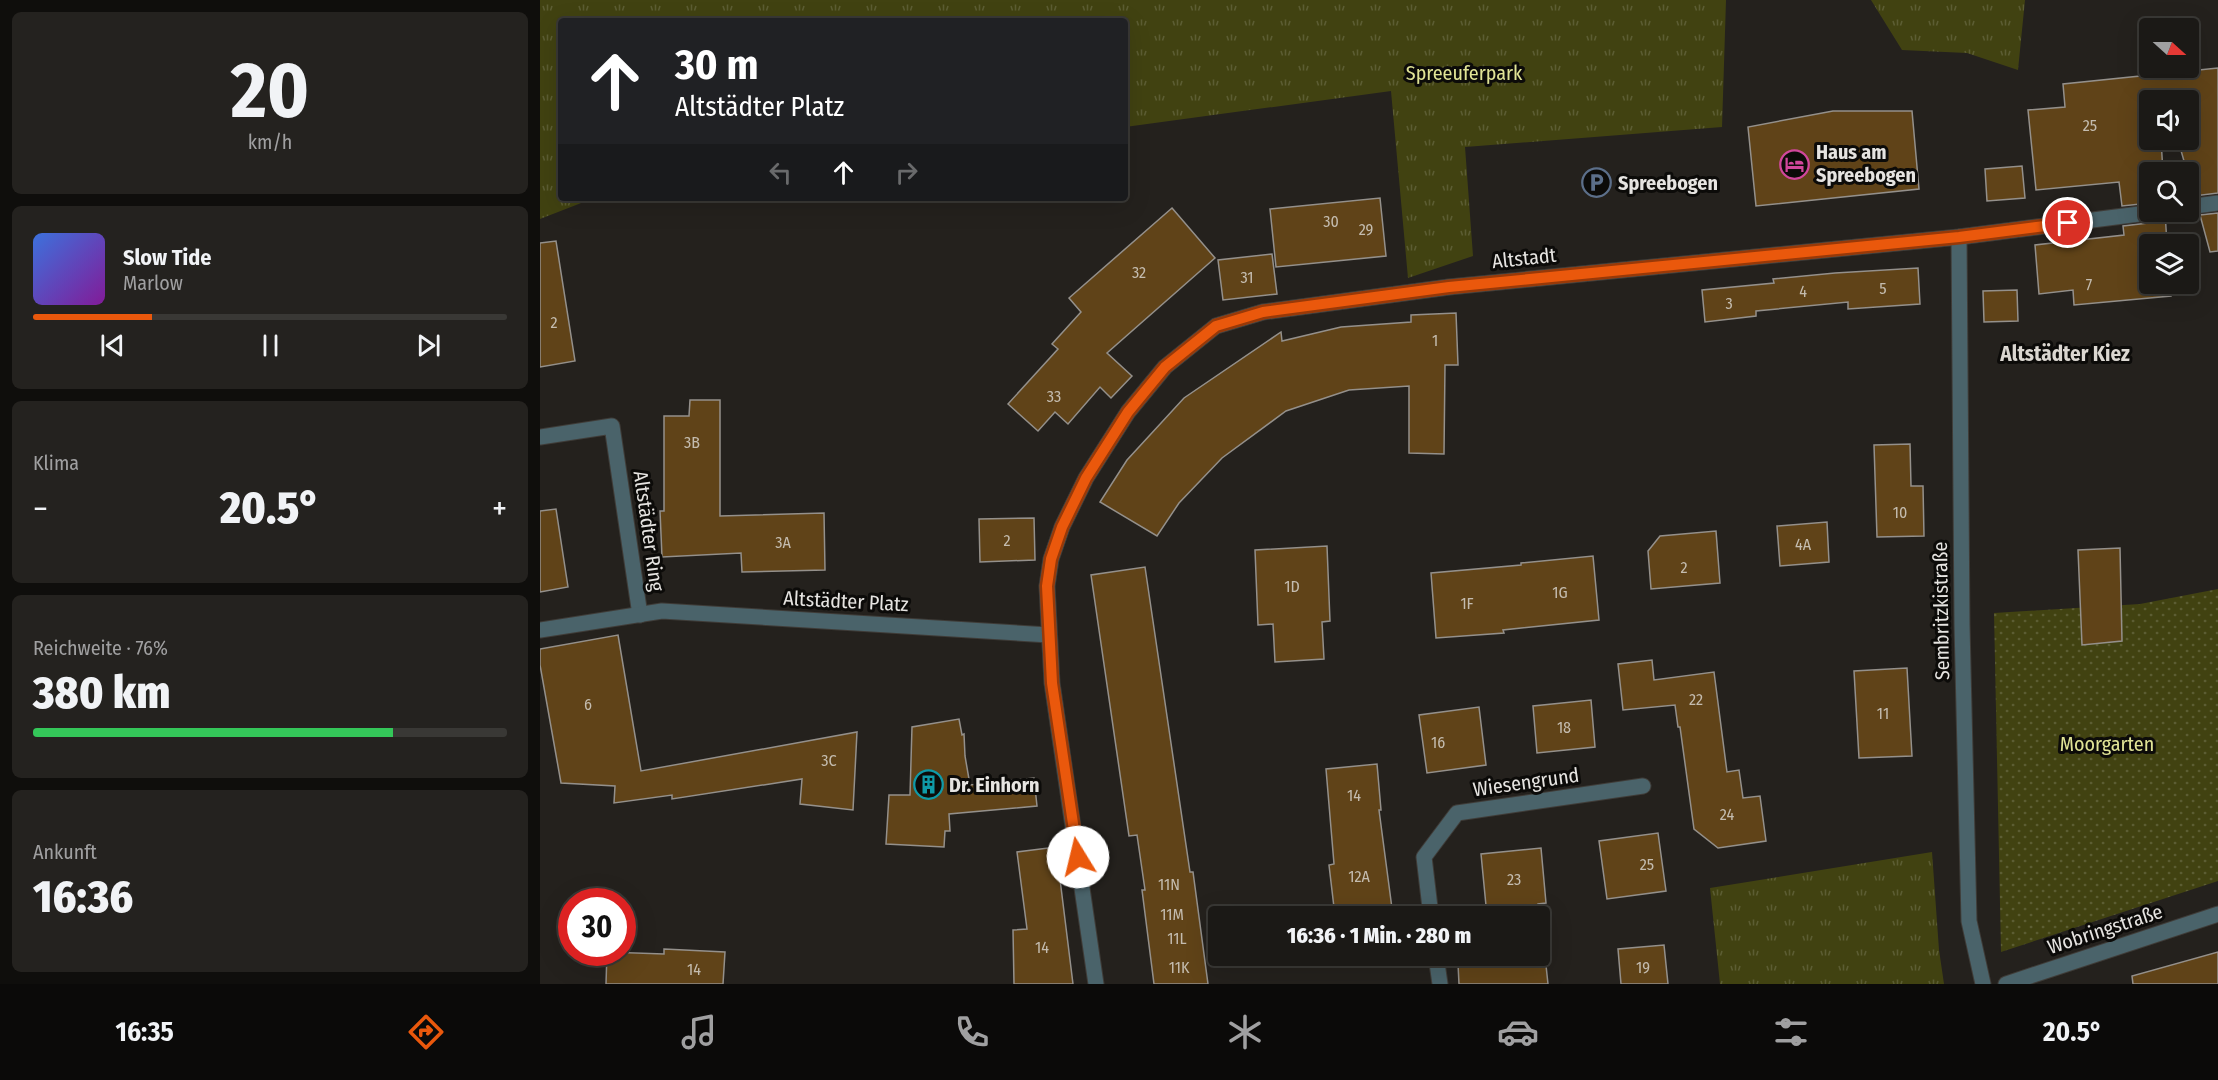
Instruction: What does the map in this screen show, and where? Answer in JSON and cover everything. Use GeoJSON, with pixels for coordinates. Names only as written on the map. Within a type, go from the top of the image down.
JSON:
{"type":"FeatureCollection","features":[{"type":"Feature","properties":{"kind":"street"},"geometry":{"type":"LineString","coordinates":[[2199,206],[2218,203]]}},
{"type":"Feature","properties":{"kind":"street","name":"Altstadt"},"geometry":{"type":"LineString","coordinates":[[1049,635],[1047,586],[1051,559],[1062,527],[1086,478],[1128,412],[1165,367],[1216,326],[1263,312],[1449,287],[1959,237],[2139,214]]}},
{"type":"Feature","properties":{"kind":"street","name":"Sembritzkistraße"},"geometry":{"type":"LineString","coordinates":[[1959,237],[1962,625],[1969,921],[1983,984]]}},
{"type":"Feature","properties":{"kind":"street","name":"Altstädter Ring"},"geometry":{"type":"LineString","coordinates":[[540,437],[612,426],[640,615],[540,630]]}},
{"type":"Feature","properties":{"kind":"street","name":"Altstädter Platz"},"geometry":{"type":"LineString","coordinates":[[640,615],[662,611],[1049,635]]}},
{"type":"Feature","properties":{"kind":"street"},"geometry":{"type":"LineString","coordinates":[[1049,635],[1052,683],[1096,984]]}},
{"type":"Feature","properties":{"kind":"street","name":"Wiesengrund"},"geometry":{"type":"LineString","coordinates":[[1430,906],[1424,857],[1457,813],[1643,786]]}},
{"type":"Feature","properties":{"kind":"street","name":"Wobringstraße"},"geometry":{"type":"LineString","coordinates":[[2006,984],[2218,914]]}},
{"type":"Feature","properties":{"kind":"street"},"geometry":{"type":"LineString","coordinates":[[1437,966],[1440,984]]}},
{"type":"Feature","properties":{"kind":"green space","name":"Spreeuferpark"},"geometry":{"type":"Polygon","coordinates":[[[540,0],[1726,0],[1722,127],[1465,147],[1473,256],[1408,278],[1391,91],[1128,127],[1128,18],[558,18],[558,201],[586,201],[540,219],[540,0]]]}},
{"type":"Feature","properties":{"kind":"green space"},"geometry":{"type":"Polygon","coordinates":[[[1871,0],[2025,0],[2018,70],[1967,53],[1902,50],[1871,0]]]}},
{"type":"Feature","properties":{"kind":"green space","name":"Moorgarten"},"geometry":{"type":"Polygon","coordinates":[[[2218,589],[2218,881],[2001,952],[1994,613],[2140,604],[2218,589]]]}},
{"type":"Feature","properties":{"kind":"green space"},"geometry":{"type":"Polygon","coordinates":[[[1932,852],[1939,950],[1944,984],[1720,984],[1710,888],[1932,852]]]}},
{"type":"Feature","properties":{"kind":"building"},"geometry":{"type":"Polygon","coordinates":[[[2218,68],[2218,193],[2199,195],[2199,162],[2184,162],[2181,150],[2199,150],[2199,90],[2139,90],[2139,150],[2162,150],[2162,162],[2139,162],[2139,204],[2122,206],[2119,182],[2036,190],[2028,110],[2065,107],[2063,84],[2139,76],[2139,78],[2199,78],[2199,70],[2218,68]]]}},
{"type":"Feature","properties":{"kind":"building","name":"Haus am Spreebogen"},"geometry":{"type":"Polygon","coordinates":[[[1833,111],[1912,111],[1919,189],[1756,206],[1748,127],[1833,111]]]}},
{"type":"Feature","properties":{"kind":"building"},"geometry":{"type":"Polygon","coordinates":[[[2022,166],[2025,198],[1987,201],[1985,169],[2022,166]]]}},
{"type":"Feature","properties":{"kind":"building"},"geometry":{"type":"Polygon","coordinates":[[[1380,198],[1386,256],[1276,267],[1270,209],[1380,198]]]}},
{"type":"Feature","properties":{"kind":"building"},"geometry":{"type":"Polygon","coordinates":[[[1172,208],[1215,258],[1107,353],[1132,376],[1111,398],[1100,387],[1068,424],[1055,412],[1038,431],[1008,404],[1058,349],[1052,344],[1081,312],[1069,298],[1172,208]]]}},
{"type":"Feature","properties":{"kind":"building"},"geometry":{"type":"Polygon","coordinates":[[[2218,213],[2218,251],[2210,252],[2200,215],[2218,213]]]}},
{"type":"Feature","properties":{"kind":"building"},"geometry":{"type":"Polygon","coordinates":[[[2166,222],[2166,234],[2139,234],[2139,294],[2171,294],[2171,296],[2074,305],[2073,290],[2039,294],[2035,245],[2124,235],[2123,226],[2166,222]]]}},
{"type":"Feature","properties":{"kind":"building"},"geometry":{"type":"Polygon","coordinates":[[[556,241],[575,361],[540,367],[540,243],[556,241]]]}},
{"type":"Feature","properties":{"kind":"building"},"geometry":{"type":"Polygon","coordinates":[[[1272,254],[1277,294],[1223,300],[1218,260],[1272,254]]]}},
{"type":"Feature","properties":{"kind":"building"},"geometry":{"type":"Polygon","coordinates":[[[1918,268],[1920,304],[1848,309],[1848,302],[1756,311],[1756,316],[1705,322],[1702,290],[1774,283],[1773,279],[1918,268]]]}},
{"type":"Feature","properties":{"kind":"building"},"geometry":{"type":"Polygon","coordinates":[[[2017,290],[2018,321],[1984,322],[1983,291],[2017,290]]]}},
{"type":"Feature","properties":{"kind":"building"},"geometry":{"type":"Polygon","coordinates":[[[1456,313],[1458,365],[1445,365],[1444,454],[1409,453],[1409,386],[1349,390],[1286,411],[1222,458],[1179,503],[1157,536],[1100,502],[1127,460],[1184,398],[1281,332],[1282,341],[1341,327],[1411,322],[1411,315],[1456,313]]]}},
{"type":"Feature","properties":{"kind":"building"},"geometry":{"type":"Polygon","coordinates":[[[690,400],[720,400],[720,516],[824,513],[825,570],[742,572],[741,553],[662,557],[660,511],[664,511],[664,416],[689,416],[690,400]]]}},
{"type":"Feature","properties":{"kind":"building"},"geometry":{"type":"Polygon","coordinates":[[[1910,444],[1911,486],[1923,486],[1924,536],[1877,537],[1874,445],[1910,444]]]}},
{"type":"Feature","properties":{"kind":"building"},"geometry":{"type":"Polygon","coordinates":[[[556,509],[568,587],[540,592],[540,511],[556,509]]]}},
{"type":"Feature","properties":{"kind":"building"},"geometry":{"type":"Polygon","coordinates":[[[1034,518],[1035,560],[980,562],[979,519],[1034,518]]]}},
{"type":"Feature","properties":{"kind":"building"},"geometry":{"type":"Polygon","coordinates":[[[1827,522],[1829,562],[1780,566],[1777,526],[1827,522]]]}},
{"type":"Feature","properties":{"kind":"building"},"geometry":{"type":"Polygon","coordinates":[[[1716,531],[1720,583],[1651,589],[1648,551],[1660,536],[1716,531]]]}},
{"type":"Feature","properties":{"kind":"building"},"geometry":{"type":"Polygon","coordinates":[[[1327,546],[1330,621],[1322,622],[1324,659],[1275,662],[1273,624],[1258,625],[1255,550],[1327,546]]]}},
{"type":"Feature","properties":{"kind":"building"},"geometry":{"type":"Polygon","coordinates":[[[2120,548],[2122,641],[2082,645],[2078,550],[2120,548]]]}},
{"type":"Feature","properties":{"kind":"building"},"geometry":{"type":"Polygon","coordinates":[[[1593,556],[1599,620],[1503,630],[1504,633],[1436,638],[1431,573],[1593,556]]]}},
{"type":"Feature","properties":{"kind":"building"},"geometry":{"type":"Polygon","coordinates":[[[1145,567],[1190,872],[1193,872],[1208,984],[1154,984],[1137,835],[1129,836],[1091,575],[1145,567]]]}},
{"type":"Feature","properties":{"kind":"building"},"geometry":{"type":"Polygon","coordinates":[[[618,635],[641,771],[857,732],[853,810],[800,804],[802,779],[672,799],[672,795],[614,803],[615,786],[561,783],[540,665],[540,649],[618,635]]]}},
{"type":"Feature","properties":{"kind":"building"},"geometry":{"type":"Polygon","coordinates":[[[1652,660],[1654,680],[1714,672],[1727,772],[1739,770],[1743,798],[1760,796],[1766,841],[1718,848],[1694,829],[1675,705],[1623,710],[1618,664],[1652,660]]]}},
{"type":"Feature","properties":{"kind":"building"},"geometry":{"type":"Polygon","coordinates":[[[1907,668],[1912,756],[1859,758],[1854,671],[1907,668]]]}},
{"type":"Feature","properties":{"kind":"building"},"geometry":{"type":"Polygon","coordinates":[[[1591,700],[1595,747],[1537,753],[1533,706],[1591,700]]]}},
{"type":"Feature","properties":{"kind":"building"},"geometry":{"type":"Polygon","coordinates":[[[1479,707],[1486,765],[1427,773],[1419,715],[1479,707]]]}},
{"type":"Feature","properties":{"kind":"building"},"geometry":{"type":"Polygon","coordinates":[[[959,719],[962,735],[964,734],[970,785],[1034,778],[1037,806],[949,814],[950,831],[945,831],[944,847],[886,844],[889,795],[910,795],[912,727],[959,719]]]}},
{"type":"Feature","properties":{"kind":"building"},"geometry":{"type":"Polygon","coordinates":[[[1377,764],[1381,810],[1379,810],[1392,906],[1334,906],[1329,865],[1334,864],[1326,769],[1377,764]]]}},
{"type":"Feature","properties":{"kind":"building"},"geometry":{"type":"Polygon","coordinates":[[[1658,833],[1666,891],[1607,899],[1599,841],[1658,833]]]}},
{"type":"Feature","properties":{"kind":"building"},"geometry":{"type":"Polygon","coordinates":[[[1056,847],[1073,984],[1014,984],[1013,930],[1027,929],[1017,852],[1056,847]]]}},
{"type":"Feature","properties":{"kind":"building"},"geometry":{"type":"Polygon","coordinates":[[[1541,848],[1546,903],[1538,904],[1538,906],[1486,906],[1481,854],[1541,848]]]}},
{"type":"Feature","properties":{"kind":"building"},"geometry":{"type":"Polygon","coordinates":[[[1664,945],[1668,984],[1621,984],[1618,949],[1664,945]]]}},
{"type":"Feature","properties":{"kind":"building"},"geometry":{"type":"Polygon","coordinates":[[[664,949],[725,952],[723,984],[606,984],[607,966],[636,966],[636,953],[664,954],[664,949]]]}},
{"type":"Feature","properties":{"kind":"building"},"geometry":{"type":"Polygon","coordinates":[[[2218,952],[2218,984],[2133,984],[2132,976],[2218,952]]]}},
{"type":"Feature","properties":{"kind":"building"},"geometry":{"type":"Polygon","coordinates":[[[1458,966],[1546,966],[1548,984],[1459,984],[1458,966]]]}},
{"type":"Feature","properties":{"kind":"place","name":"Haus am Spreebogen"},"geometry":{"type":"Point","coordinates":[1795,164]}},
{"type":"Feature","properties":{"kind":"place","name":"Spreebogen"},"geometry":{"type":"Point","coordinates":[1597,183]}},
{"type":"Feature","properties":{"kind":"place","name":"Dr. Einhorn"},"geometry":{"type":"Point","coordinates":[928,785]}},
{"type":"Feature","properties":{"kind":"district","name":"Altstädter Kiez"},"geometry":{"type":"Point","coordinates":[2065,354]}},
{"type":"Feature","properties":{"kind":"route"},"geometry":{"type":"LineString","coordinates":[[1078,857],[1052,683],[1047,586],[1051,559],[1062,527],[1086,478],[1128,412],[1165,367],[1216,326],[1263,312],[1449,287],[1959,237],[2068,223]]}}]}
